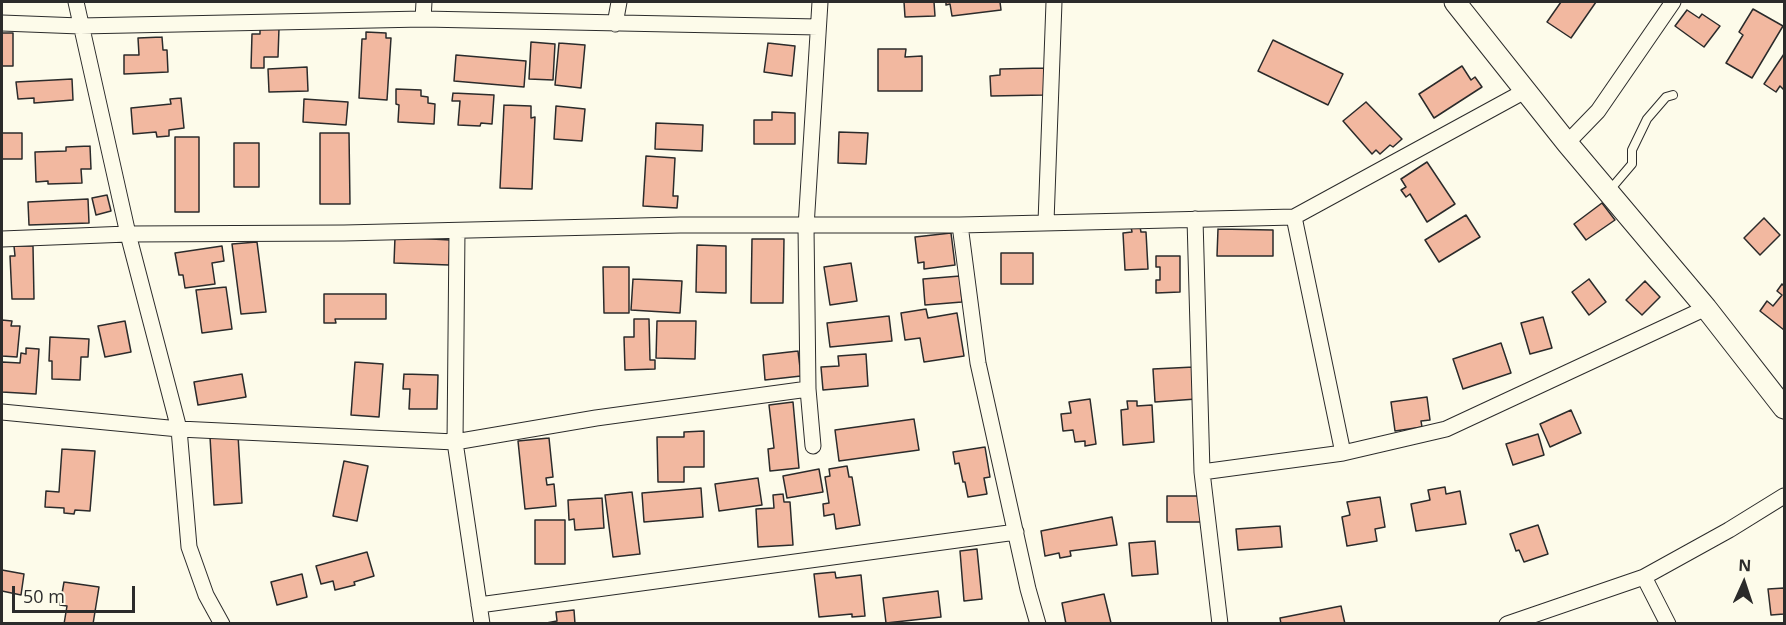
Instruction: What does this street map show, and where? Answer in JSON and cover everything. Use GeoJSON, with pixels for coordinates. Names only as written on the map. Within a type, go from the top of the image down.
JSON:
{"type":"FeatureCollection","features":[{"type":"Feature","properties":{"kind":"main road"},"geometry":{"type":"LineString","coordinates":[[1455,2],[1567,143],[1706,308],[1785,408]]}},
{"type":"Feature","properties":{"kind":"street"},"geometry":{"type":"LineString","coordinates":[[76,2],[128,234],[179,429],[189,547],[206,595],[222,624]]}},
{"type":"Feature","properties":{"kind":"street"},"geometry":{"type":"LineString","coordinates":[[423,19],[424,2]]}},
{"type":"Feature","properties":{"kind":"street"},"geometry":{"type":"LineString","coordinates":[[615,24],[619,2]]}},
{"type":"Feature","properties":{"kind":"street"},"geometry":{"type":"LineString","coordinates":[[813,446],[808,389],[806,227],[820,2]]}},
{"type":"Feature","properties":{"kind":"street"},"geometry":{"type":"LineString","coordinates":[[1046,222],[1054,2]]}},
{"type":"Feature","properties":{"kind":"street"},"geometry":{"type":"LineString","coordinates":[[1567,143],[1598,111],[1673,2]]}},
{"type":"Feature","properties":{"kind":"street"},"geometry":{"type":"LineString","coordinates":[[2,23],[80,26],[423,19],[818,27]]}},
{"type":"Feature","properties":{"kind":"street"},"geometry":{"type":"LineString","coordinates":[[2,239],[128,234],[457,231],[680,225],[806,227],[960,225],[1294,217],[1525,91]]}},
{"type":"Feature","properties":{"kind":"street"},"geometry":{"type":"LineString","coordinates":[[1294,217],[1343,453]]}},
{"type":"Feature","properties":{"kind":"street"},"geometry":{"type":"LineString","coordinates":[[1195,219],[1202,472],[1220,624]]}},
{"type":"Feature","properties":{"kind":"street"},"geometry":{"type":"LineString","coordinates":[[960,225],[978,363],[1038,624]]}},
{"type":"Feature","properties":{"kind":"street"},"geometry":{"type":"LineString","coordinates":[[457,231],[455,441],[482,624]]}},
{"type":"Feature","properties":{"kind":"street"},"geometry":{"type":"LineString","coordinates":[[1202,472],[1343,453],[1446,429],[1706,308]]}},
{"type":"Feature","properties":{"kind":"street"},"geometry":{"type":"LineString","coordinates":[[2,412],[179,429],[455,441],[596,417],[808,389]]}},
{"type":"Feature","properties":{"kind":"street"},"geometry":{"type":"LineString","coordinates":[[1507,624],[1644,577],[1785,496]]}},
{"type":"Feature","properties":{"kind":"street"},"geometry":{"type":"LineString","coordinates":[[479,605],[1016,532]]}},
{"type":"Feature","properties":{"kind":"street"},"geometry":{"type":"LineString","coordinates":[[1644,577],[1668,624]]}},
{"type":"Feature","properties":{"kind":"lane"},"geometry":{"type":"LineString","coordinates":[[1608,192],[1632,164],[1632,150],[1647,120],[1666,97],[1673,95]]}},
{"type":"Feature","properties":{"kind":"building"},"geometry":{"type":"Polygon","coordinates":[[[904,2],[934,2],[935,16],[905,17],[904,2]]]}},
{"type":"Feature","properties":{"kind":"building"},"geometry":{"type":"Polygon","coordinates":[[[946,2],[1000,2],[1001,10],[952,16],[950,4],[946,5],[946,2]]]}},
{"type":"Feature","properties":{"kind":"building"},"geometry":{"type":"Polygon","coordinates":[[[1561,2],[1596,2],[1571,38],[1547,22],[1561,2]]]}},
{"type":"Feature","properties":{"kind":"building"},"geometry":{"type":"Polygon","coordinates":[[[1753,9],[1783,26],[1752,78],[1726,63],[1743,35],[1739,32],[1753,9]]]}},
{"type":"Feature","properties":{"kind":"building"},"geometry":{"type":"Polygon","coordinates":[[[1687,10],[1699,18],[1702,14],[1720,26],[1704,47],[1675,26],[1687,10]]]}},
{"type":"Feature","properties":{"kind":"building"},"geometry":{"type":"Polygon","coordinates":[[[260,28],[279,28],[278,57],[264,57],[264,68],[251,68],[252,34],[260,34],[260,28]]]}},
{"type":"Feature","properties":{"kind":"building"},"geometry":{"type":"Polygon","coordinates":[[[366,32],[386,33],[386,38],[391,38],[387,100],[359,98],[362,39],[366,39],[366,32]]]}},
{"type":"Feature","properties":{"kind":"building"},"geometry":{"type":"Polygon","coordinates":[[[2,33],[13,33],[13,66],[2,66],[2,33]]]}},
{"type":"Feature","properties":{"kind":"building"},"geometry":{"type":"Polygon","coordinates":[[[162,37],[163,50],[167,50],[168,72],[124,74],[124,55],[139,55],[138,38],[162,37]]]}},
{"type":"Feature","properties":{"kind":"building"},"geometry":{"type":"Polygon","coordinates":[[[1273,40],[1343,74],[1328,105],[1258,71],[1273,40]]]}},
{"type":"Feature","properties":{"kind":"building"},"geometry":{"type":"Polygon","coordinates":[[[531,42],[555,44],[553,80],[529,79],[531,42]]]}},
{"type":"Feature","properties":{"kind":"building"},"geometry":{"type":"Polygon","coordinates":[[[559,43],[585,45],[581,88],[555,85],[559,43]]]}},
{"type":"Feature","properties":{"kind":"building"},"geometry":{"type":"Polygon","coordinates":[[[768,43],[795,46],[792,76],[764,72],[768,43]]]}},
{"type":"Feature","properties":{"kind":"building"},"geometry":{"type":"Polygon","coordinates":[[[878,49],[906,49],[905,57],[922,56],[922,91],[878,91],[878,49]]]}},
{"type":"Feature","properties":{"kind":"building"},"geometry":{"type":"Polygon","coordinates":[[[1784,54],[1784,90],[1780,86],[1776,92],[1764,84],[1784,54]]]}},
{"type":"Feature","properties":{"kind":"building"},"geometry":{"type":"Polygon","coordinates":[[[456,55],[526,61],[524,87],[454,81],[456,55]]]}},
{"type":"Feature","properties":{"kind":"building"},"geometry":{"type":"Polygon","coordinates":[[[1462,66],[1471,80],[1475,77],[1482,87],[1434,118],[1419,94],[1462,66]]]}},
{"type":"Feature","properties":{"kind":"building"},"geometry":{"type":"Polygon","coordinates":[[[307,67],[308,91],[269,92],[268,69],[307,67]]]}},
{"type":"Feature","properties":{"kind":"building"},"geometry":{"type":"Polygon","coordinates":[[[1044,68],[1045,95],[991,96],[990,76],[1000,75],[1000,69],[1044,68]]]}},
{"type":"Feature","properties":{"kind":"building"},"geometry":{"type":"Polygon","coordinates":[[[72,79],[73,100],[34,103],[34,98],[18,99],[16,82],[72,79]]]}},
{"type":"Feature","properties":{"kind":"building"},"geometry":{"type":"Polygon","coordinates":[[[396,89],[421,90],[421,96],[428,97],[428,103],[435,104],[434,124],[398,122],[399,105],[396,104],[396,89]]]}},
{"type":"Feature","properties":{"kind":"building"},"geometry":{"type":"Polygon","coordinates":[[[453,93],[494,95],[492,124],[458,125],[460,101],[452,101],[453,93]]]}},
{"type":"Feature","properties":{"kind":"building"},"geometry":{"type":"Polygon","coordinates":[[[181,98],[184,128],[169,130],[169,136],[157,137],[156,132],[133,134],[131,108],[171,104],[170,99],[181,98]]]}},
{"type":"Feature","properties":{"kind":"building"},"geometry":{"type":"Polygon","coordinates":[[[304,99],[348,102],[346,125],[303,122],[304,99]]]}},
{"type":"Feature","properties":{"kind":"building"},"geometry":{"type":"Polygon","coordinates":[[[1366,102],[1402,139],[1393,147],[1390,145],[1380,154],[1376,150],[1372,154],[1343,121],[1366,102]]]}},
{"type":"Feature","properties":{"kind":"building"},"geometry":{"type":"Polygon","coordinates":[[[504,105],[531,106],[531,118],[535,117],[532,189],[500,188],[504,105]]]}},
{"type":"Feature","properties":{"kind":"building"},"geometry":{"type":"Polygon","coordinates":[[[556,106],[585,109],[582,141],[554,139],[556,106]]]}},
{"type":"Feature","properties":{"kind":"building"},"geometry":{"type":"Polygon","coordinates":[[[772,112],[795,113],[795,144],[754,144],[754,120],[772,120],[772,112]]]}},
{"type":"Feature","properties":{"kind":"building"},"geometry":{"type":"Polygon","coordinates":[[[656,123],[703,125],[702,151],[655,149],[656,123]]]}},
{"type":"Feature","properties":{"kind":"building"},"geometry":{"type":"Polygon","coordinates":[[[839,132],[868,133],[866,164],[838,163],[839,132]]]}},
{"type":"Feature","properties":{"kind":"building"},"geometry":{"type":"Polygon","coordinates":[[[2,133],[22,133],[22,159],[2,159],[2,133]]]}},
{"type":"Feature","properties":{"kind":"building"},"geometry":{"type":"Polygon","coordinates":[[[320,133],[349,133],[350,204],[320,204],[320,133]]]}},
{"type":"Feature","properties":{"kind":"building"},"geometry":{"type":"Polygon","coordinates":[[[175,137],[199,137],[199,212],[175,212],[175,137]]]}},
{"type":"Feature","properties":{"kind":"building"},"geometry":{"type":"Polygon","coordinates":[[[234,143],[259,143],[259,187],[234,187],[234,143]]]}},
{"type":"Feature","properties":{"kind":"building"},"geometry":{"type":"Polygon","coordinates":[[[90,146],[91,169],[81,169],[82,183],[36,182],[35,152],[66,151],[66,147],[90,146]]]}},
{"type":"Feature","properties":{"kind":"building"},"geometry":{"type":"Polygon","coordinates":[[[646,156],[675,158],[673,196],[678,196],[677,208],[643,206],[646,156]]]}},
{"type":"Feature","properties":{"kind":"building"},"geometry":{"type":"Polygon","coordinates":[[[1427,162],[1455,204],[1427,222],[1410,194],[1406,197],[1401,190],[1406,187],[1401,179],[1427,162]]]}},
{"type":"Feature","properties":{"kind":"building"},"geometry":{"type":"Polygon","coordinates":[[[107,195],[111,211],[96,215],[92,198],[107,195]]]}},
{"type":"Feature","properties":{"kind":"building"},"geometry":{"type":"Polygon","coordinates":[[[88,199],[89,223],[29,225],[28,202],[88,199]]]}},
{"type":"Feature","properties":{"kind":"building"},"geometry":{"type":"Polygon","coordinates":[[[1602,203],[1615,220],[1586,240],[1574,224],[1602,203]]]}},
{"type":"Feature","properties":{"kind":"building"},"geometry":{"type":"Polygon","coordinates":[[[1466,215],[1480,237],[1439,262],[1425,240],[1466,215]]]}},
{"type":"Feature","properties":{"kind":"building"},"geometry":{"type":"Polygon","coordinates":[[[1764,218],[1780,235],[1760,255],[1744,238],[1764,218]]]}},
{"type":"Feature","properties":{"kind":"building"},"geometry":{"type":"Polygon","coordinates":[[[1131,227],[1140,227],[1141,232],[1146,232],[1148,269],[1125,270],[1123,233],[1132,232],[1131,227]]]}},
{"type":"Feature","properties":{"kind":"building"},"geometry":{"type":"Polygon","coordinates":[[[1218,229],[1273,230],[1273,256],[1217,256],[1218,229]]]}},
{"type":"Feature","properties":{"kind":"building"},"geometry":{"type":"Polygon","coordinates":[[[951,233],[955,265],[924,269],[924,262],[918,263],[915,237],[951,233]]]}},
{"type":"Feature","properties":{"kind":"building"},"geometry":{"type":"Polygon","coordinates":[[[395,237],[450,240],[449,265],[394,263],[395,237]]]}},
{"type":"Feature","properties":{"kind":"building"},"geometry":{"type":"Polygon","coordinates":[[[752,239],[784,239],[783,303],[751,303],[752,239]]]}},
{"type":"Feature","properties":{"kind":"building"},"geometry":{"type":"Polygon","coordinates":[[[257,242],[266,312],[241,314],[232,244],[257,242]]]}},
{"type":"Feature","properties":{"kind":"building"},"geometry":{"type":"Polygon","coordinates":[[[697,245],[726,246],[726,293],[696,292],[697,245]]]}},
{"type":"Feature","properties":{"kind":"building"},"geometry":{"type":"Polygon","coordinates":[[[14,246],[33,246],[34,299],[12,299],[10,256],[15,256],[14,246]]]}},
{"type":"Feature","properties":{"kind":"building"},"geometry":{"type":"Polygon","coordinates":[[[222,246],[224,261],[212,263],[215,284],[185,288],[183,275],[179,275],[175,253],[222,246]]]}},
{"type":"Feature","properties":{"kind":"building"},"geometry":{"type":"Polygon","coordinates":[[[1001,253],[1033,253],[1033,284],[1001,284],[1001,253]]]}},
{"type":"Feature","properties":{"kind":"building"},"geometry":{"type":"Polygon","coordinates":[[[1156,256],[1180,256],[1180,292],[1156,293],[1156,280],[1160,280],[1160,267],[1156,267],[1156,256]]]}},
{"type":"Feature","properties":{"kind":"building"},"geometry":{"type":"Polygon","coordinates":[[[851,263],[857,301],[830,305],[824,267],[851,263]]]}},
{"type":"Feature","properties":{"kind":"building"},"geometry":{"type":"Polygon","coordinates":[[[603,267],[629,267],[629,313],[604,313],[603,267]]]}},
{"type":"Feature","properties":{"kind":"building"},"geometry":{"type":"Polygon","coordinates":[[[960,276],[962,302],[925,305],[923,279],[960,276]]]}},
{"type":"Feature","properties":{"kind":"building"},"geometry":{"type":"Polygon","coordinates":[[[633,279],[682,281],[680,313],[631,310],[633,279]]]}},
{"type":"Feature","properties":{"kind":"building"},"geometry":{"type":"Polygon","coordinates":[[[1589,279],[1606,302],[1589,315],[1572,292],[1589,279]]]}},
{"type":"Feature","properties":{"kind":"building"},"geometry":{"type":"Polygon","coordinates":[[[1645,281],[1660,297],[1642,315],[1626,300],[1645,281]]]}},
{"type":"Feature","properties":{"kind":"building"},"geometry":{"type":"Polygon","coordinates":[[[1782,284],[1784,286],[1784,330],[1760,311],[1767,301],[1773,306],[1782,295],[1777,291],[1782,284]]]}},
{"type":"Feature","properties":{"kind":"building"},"geometry":{"type":"Polygon","coordinates":[[[226,287],[232,329],[202,333],[196,290],[226,287]]]}},
{"type":"Feature","properties":{"kind":"building"},"geometry":{"type":"Polygon","coordinates":[[[324,294],[386,294],[386,319],[335,319],[336,323],[324,323],[324,294]]]}},
{"type":"Feature","properties":{"kind":"building"},"geometry":{"type":"Polygon","coordinates":[[[926,309],[928,318],[957,313],[964,356],[924,362],[920,338],[905,340],[901,313],[926,309]]]}},
{"type":"Feature","properties":{"kind":"building"},"geometry":{"type":"Polygon","coordinates":[[[889,316],[892,341],[830,347],[827,323],[889,316]]]}},
{"type":"Feature","properties":{"kind":"building"},"geometry":{"type":"Polygon","coordinates":[[[1543,317],[1552,348],[1530,354],[1521,323],[1543,317]]]}},
{"type":"Feature","properties":{"kind":"building"},"geometry":{"type":"Polygon","coordinates":[[[634,319],[649,319],[650,360],[655,360],[655,369],[625,370],[624,337],[634,337],[634,319]]]}},
{"type":"Feature","properties":{"kind":"building"},"geometry":{"type":"Polygon","coordinates":[[[2,320],[12,321],[11,326],[20,326],[17,357],[2,356],[2,320]]]}},
{"type":"Feature","properties":{"kind":"building"},"geometry":{"type":"Polygon","coordinates":[[[125,321],[131,352],[105,357],[98,326],[125,321]]]}},
{"type":"Feature","properties":{"kind":"building"},"geometry":{"type":"Polygon","coordinates":[[[657,321],[696,321],[695,359],[656,358],[657,321]]]}},
{"type":"Feature","properties":{"kind":"building"},"geometry":{"type":"Polygon","coordinates":[[[50,337],[89,339],[88,357],[81,357],[80,380],[52,379],[52,361],[49,361],[50,337]]]}},
{"type":"Feature","properties":{"kind":"building"},"geometry":{"type":"Polygon","coordinates":[[[1501,343],[1511,373],[1463,389],[1453,359],[1501,343]]]}},
{"type":"Feature","properties":{"kind":"building"},"geometry":{"type":"Polygon","coordinates":[[[26,348],[39,349],[36,394],[2,392],[2,362],[20,363],[21,353],[26,354],[26,348]]]}},
{"type":"Feature","properties":{"kind":"building"},"geometry":{"type":"Polygon","coordinates":[[[798,351],[801,376],[765,380],[763,355],[798,351]]]}},
{"type":"Feature","properties":{"kind":"building"},"geometry":{"type":"Polygon","coordinates":[[[866,354],[868,386],[823,390],[821,367],[839,366],[838,356],[866,354]]]}},
{"type":"Feature","properties":{"kind":"building"},"geometry":{"type":"Polygon","coordinates":[[[355,362],[383,364],[379,417],[351,415],[355,362]]]}},
{"type":"Feature","properties":{"kind":"building"},"geometry":{"type":"Polygon","coordinates":[[[1194,367],[1196,399],[1155,402],[1153,369],[1194,367]]]}},
{"type":"Feature","properties":{"kind":"building"},"geometry":{"type":"Polygon","coordinates":[[[242,374],[246,397],[198,405],[194,382],[242,374]]]}},
{"type":"Feature","properties":{"kind":"building"},"geometry":{"type":"Polygon","coordinates":[[[404,374],[438,375],[437,409],[409,409],[410,389],[403,389],[404,374]]]}},
{"type":"Feature","properties":{"kind":"building"},"geometry":{"type":"Polygon","coordinates":[[[1427,397],[1430,420],[1421,421],[1422,427],[1395,431],[1391,402],[1427,397]]]}},
{"type":"Feature","properties":{"kind":"building"},"geometry":{"type":"Polygon","coordinates":[[[1090,399],[1096,444],[1085,446],[1085,441],[1075,442],[1073,430],[1063,431],[1061,414],[1071,413],[1069,402],[1090,399]]]}},
{"type":"Feature","properties":{"kind":"building"},"geometry":{"type":"Polygon","coordinates":[[[1127,401],[1137,401],[1137,406],[1152,405],[1154,442],[1123,445],[1121,410],[1128,409],[1127,401]]]}},
{"type":"Feature","properties":{"kind":"building"},"geometry":{"type":"Polygon","coordinates":[[[793,402],[799,468],[770,471],[768,449],[774,448],[769,405],[793,402]]]}},
{"type":"Feature","properties":{"kind":"building"},"geometry":{"type":"Polygon","coordinates":[[[1571,410],[1581,433],[1550,447],[1540,424],[1571,410]]]}},
{"type":"Feature","properties":{"kind":"building"},"geometry":{"type":"Polygon","coordinates":[[[914,419],[919,450],[839,461],[835,430],[914,419]]]}},
{"type":"Feature","properties":{"kind":"building"},"geometry":{"type":"Polygon","coordinates":[[[704,431],[704,467],[684,467],[684,482],[658,482],[657,437],[684,437],[684,432],[704,431]]]}},
{"type":"Feature","properties":{"kind":"building"},"geometry":{"type":"Polygon","coordinates":[[[1538,434],[1544,455],[1513,465],[1506,444],[1538,434]]]}},
{"type":"Feature","properties":{"kind":"building"},"geometry":{"type":"Polygon","coordinates":[[[238,435],[242,503],[214,505],[210,437],[238,435]]]}},
{"type":"Feature","properties":{"kind":"building"},"geometry":{"type":"Polygon","coordinates":[[[549,438],[553,477],[546,478],[547,485],[554,484],[556,506],[525,509],[518,441],[549,438]]]}},
{"type":"Feature","properties":{"kind":"building"},"geometry":{"type":"Polygon","coordinates":[[[985,447],[990,477],[984,478],[987,494],[968,497],[959,463],[955,464],[953,452],[985,447]]]}},
{"type":"Feature","properties":{"kind":"building"},"geometry":{"type":"Polygon","coordinates":[[[62,449],[95,451],[90,511],[75,510],[74,514],[64,513],[64,508],[45,507],[46,491],[59,492],[62,449]]]}},
{"type":"Feature","properties":{"kind":"building"},"geometry":{"type":"Polygon","coordinates":[[[344,461],[368,466],[357,521],[333,516],[344,461]]]}},
{"type":"Feature","properties":{"kind":"building"},"geometry":{"type":"Polygon","coordinates":[[[847,466],[849,477],[852,477],[860,525],[836,529],[834,514],[824,516],[823,504],[829,503],[825,477],[830,476],[829,469],[847,466]]]}},
{"type":"Feature","properties":{"kind":"building"},"geometry":{"type":"Polygon","coordinates":[[[819,469],[823,492],[787,498],[783,476],[819,469]]]}},
{"type":"Feature","properties":{"kind":"building"},"geometry":{"type":"Polygon","coordinates":[[[758,478],[762,505],[719,511],[715,484],[758,478]]]}},
{"type":"Feature","properties":{"kind":"building"},"geometry":{"type":"Polygon","coordinates":[[[1445,487],[1446,494],[1460,491],[1466,524],[1416,531],[1411,504],[1430,500],[1428,490],[1445,487]]]}},
{"type":"Feature","properties":{"kind":"building"},"geometry":{"type":"Polygon","coordinates":[[[701,488],[703,517],[644,522],[642,493],[701,488]]]}},
{"type":"Feature","properties":{"kind":"building"},"geometry":{"type":"Polygon","coordinates":[[[632,492],[640,554],[613,557],[605,495],[632,492]]]}},
{"type":"Feature","properties":{"kind":"building"},"geometry":{"type":"Polygon","coordinates":[[[783,494],[784,502],[790,502],[793,545],[758,547],[756,509],[774,508],[773,495],[783,494]]]}},
{"type":"Feature","properties":{"kind":"building"},"geometry":{"type":"Polygon","coordinates":[[[1167,496],[1205,496],[1205,522],[1167,522],[1167,496]]]}},
{"type":"Feature","properties":{"kind":"building"},"geometry":{"type":"Polygon","coordinates":[[[1380,497],[1385,527],[1375,529],[1377,541],[1347,546],[1342,517],[1350,515],[1347,502],[1380,497]]]}},
{"type":"Feature","properties":{"kind":"building"},"geometry":{"type":"Polygon","coordinates":[[[602,498],[604,528],[575,530],[574,519],[569,520],[568,500],[602,498]]]}},
{"type":"Feature","properties":{"kind":"building"},"geometry":{"type":"Polygon","coordinates":[[[1112,517],[1117,545],[1070,551],[1071,556],[1060,558],[1059,553],[1045,556],[1041,531],[1112,517]]]}},
{"type":"Feature","properties":{"kind":"building"},"geometry":{"type":"Polygon","coordinates":[[[535,520],[565,520],[565,564],[535,564],[535,520]]]}},
{"type":"Feature","properties":{"kind":"building"},"geometry":{"type":"Polygon","coordinates":[[[1538,525],[1548,554],[1524,562],[1519,550],[1516,551],[1510,534],[1538,525]]]}},
{"type":"Feature","properties":{"kind":"building"},"geometry":{"type":"Polygon","coordinates":[[[1280,526],[1282,547],[1238,550],[1236,529],[1280,526]]]}},
{"type":"Feature","properties":{"kind":"building"},"geometry":{"type":"Polygon","coordinates":[[[1155,541],[1158,574],[1132,576],[1129,543],[1155,541]]]}},
{"type":"Feature","properties":{"kind":"building"},"geometry":{"type":"Polygon","coordinates":[[[977,549],[982,599],[964,601],[960,551],[977,549]]]}},
{"type":"Feature","properties":{"kind":"building"},"geometry":{"type":"Polygon","coordinates":[[[367,552],[374,576],[354,582],[355,585],[335,590],[333,581],[321,584],[316,566],[367,552]]]}},
{"type":"Feature","properties":{"kind":"building"},"geometry":{"type":"Polygon","coordinates":[[[2,570],[24,574],[21,595],[2,591],[2,570]]]}},
{"type":"Feature","properties":{"kind":"building"},"geometry":{"type":"Polygon","coordinates":[[[835,572],[836,578],[861,575],[865,616],[852,617],[852,614],[819,617],[814,574],[835,572]]]}},
{"type":"Feature","properties":{"kind":"building"},"geometry":{"type":"Polygon","coordinates":[[[302,574],[307,597],[277,605],[271,582],[302,574]]]}},
{"type":"Feature","properties":{"kind":"building"},"geometry":{"type":"Polygon","coordinates":[[[64,582],[99,587],[93,624],[64,624],[67,606],[60,605],[64,582]]]}},
{"type":"Feature","properties":{"kind":"building"},"geometry":{"type":"Polygon","coordinates":[[[1784,588],[1784,614],[1771,615],[1768,589],[1784,588]]]}},
{"type":"Feature","properties":{"kind":"building"},"geometry":{"type":"Polygon","coordinates":[[[938,591],[941,617],[886,623],[883,598],[938,591]]]}},
{"type":"Feature","properties":{"kind":"building"},"geometry":{"type":"Polygon","coordinates":[[[1104,594],[1111,623],[1066,624],[1062,603],[1104,594]]]}},
{"type":"Feature","properties":{"kind":"building"},"geometry":{"type":"Polygon","coordinates":[[[1341,606],[1345,624],[1281,624],[1280,618],[1341,606]]]}},
{"type":"Feature","properties":{"kind":"building"},"geometry":{"type":"Polygon","coordinates":[[[574,610],[575,624],[541,624],[557,621],[556,612],[574,610]]]}}]}
